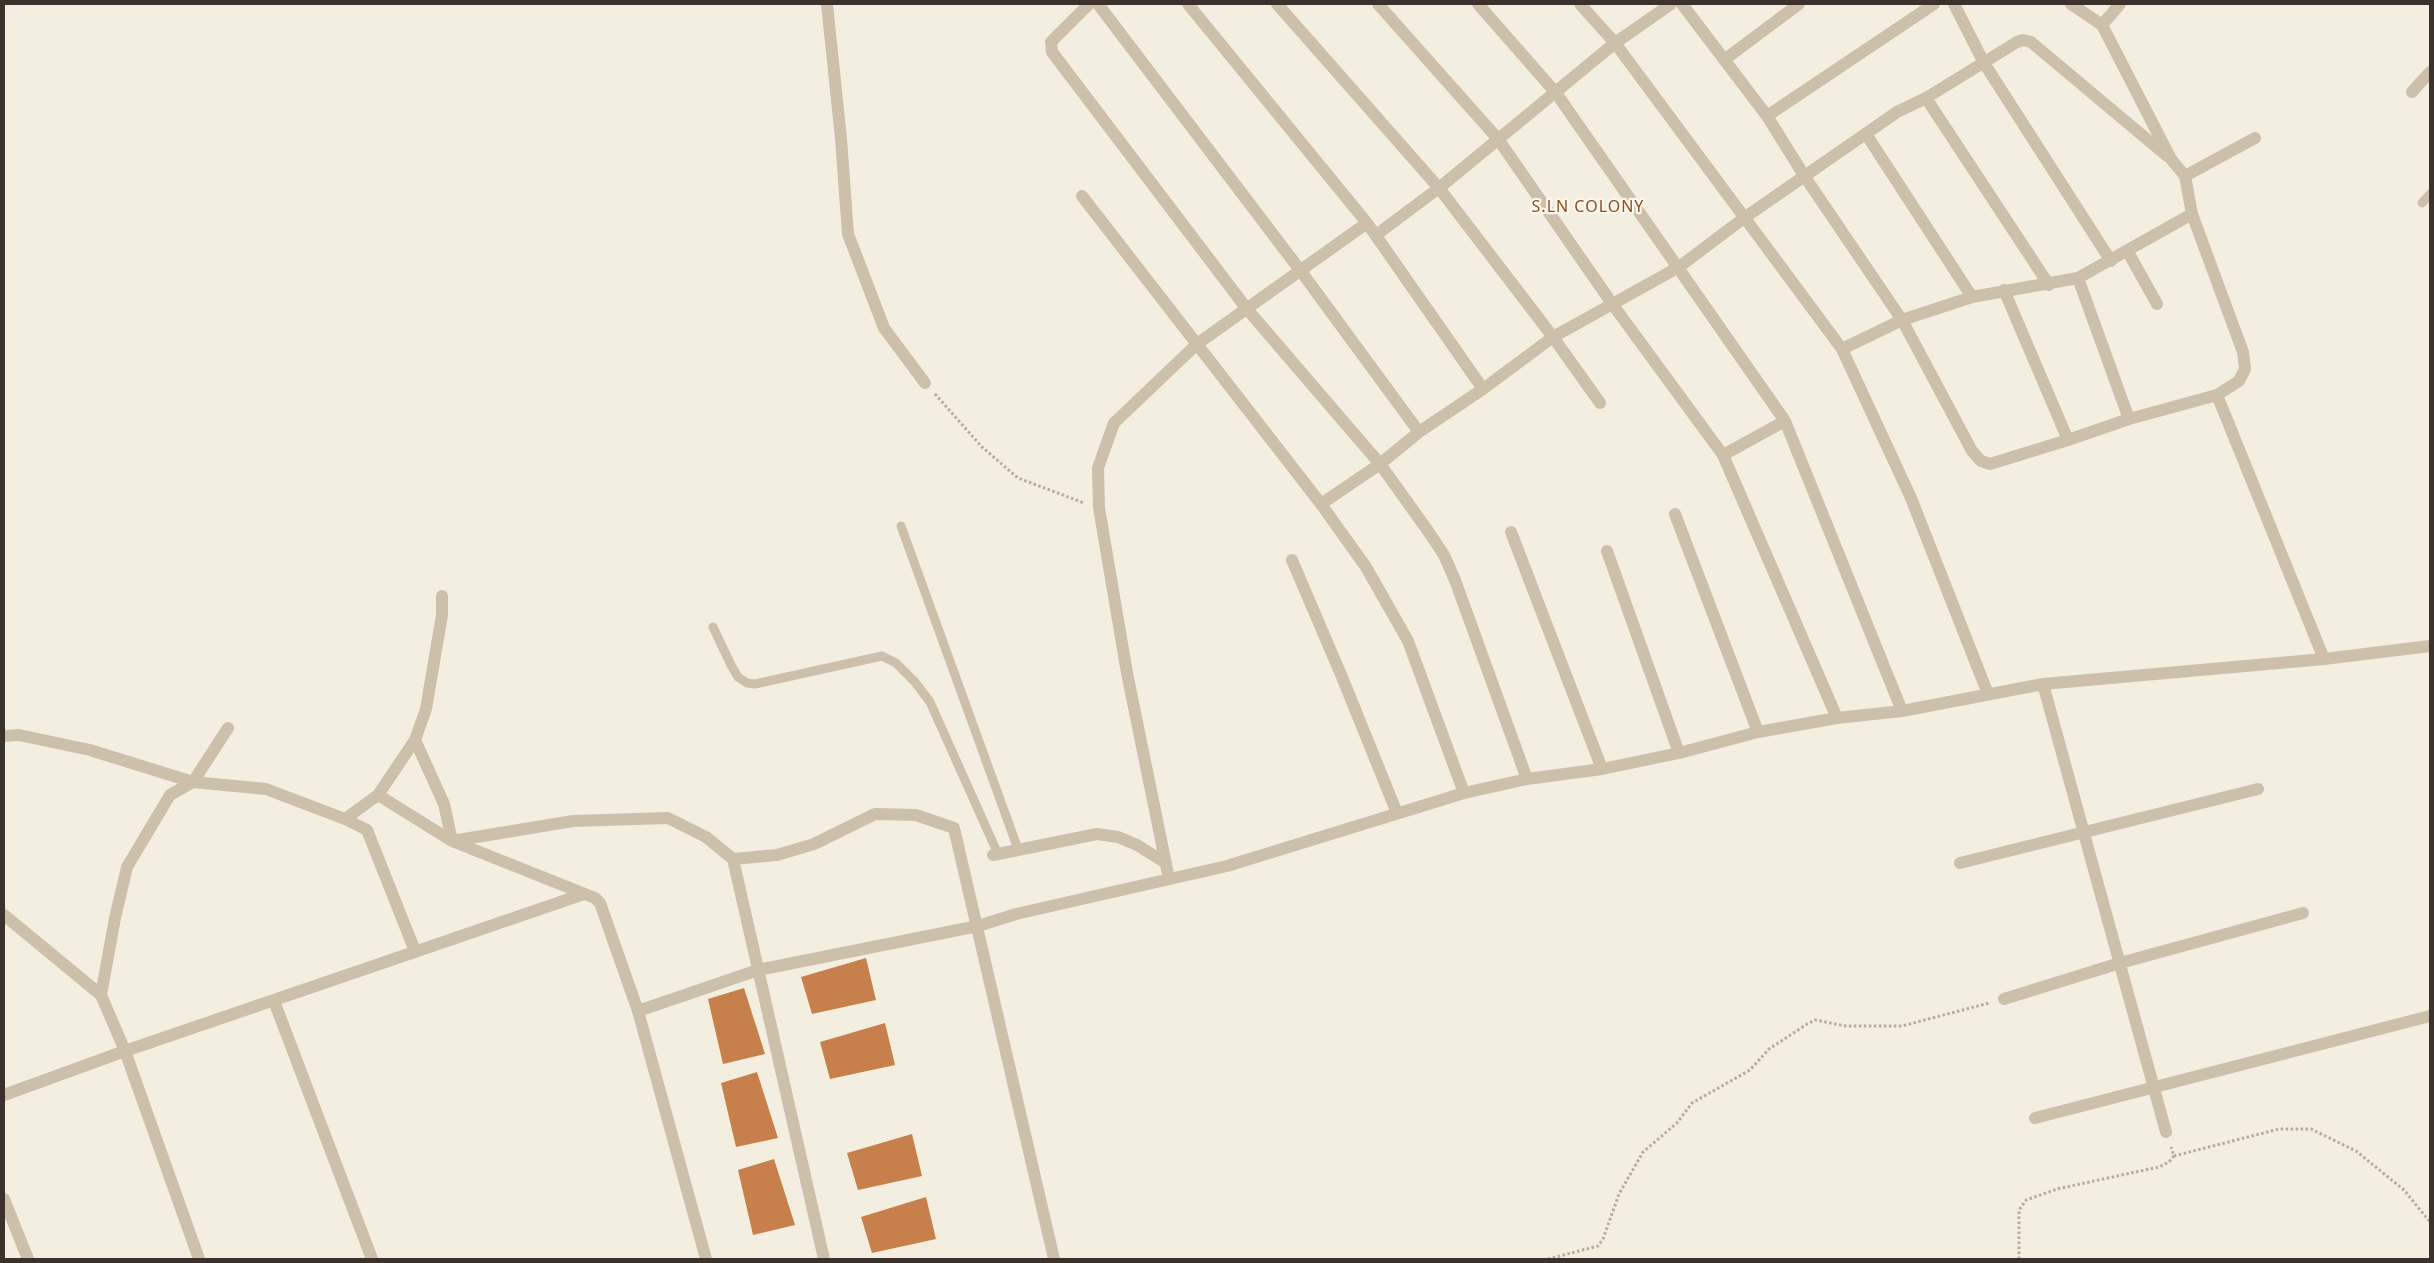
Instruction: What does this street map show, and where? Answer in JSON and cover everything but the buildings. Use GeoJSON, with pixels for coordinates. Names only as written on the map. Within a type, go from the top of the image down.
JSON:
{"type":"FeatureCollection","features":[{"type":"Feature","properties":{"kind":"street"},"geometry":{"type":"LineString","coordinates":[[827,4],[841,139],[848,234],[884,328],[925,383]]}},
{"type":"Feature","properties":{"kind":"street"},"geometry":{"type":"LineString","coordinates":[[1089,4],[1051,42],[1052,52],[1247,308],[1380,464],[1444,555],[1455,580],[1527,779]]}},
{"type":"Feature","properties":{"kind":"street"},"geometry":{"type":"LineString","coordinates":[[1098,4],[1300,270],[1419,432]]}},
{"type":"Feature","properties":{"kind":"street"},"geometry":{"type":"LineString","coordinates":[[1188,4],[1376,234],[1483,389]]}},
{"type":"Feature","properties":{"kind":"street"},"geometry":{"type":"LineString","coordinates":[[1278,4],[1440,188],[1553,337],[1600,403]]}},
{"type":"Feature","properties":{"kind":"street"},"geometry":{"type":"LineString","coordinates":[[1378,4],[1498,140],[1613,305],[1722,455],[1837,718]]}},
{"type":"Feature","properties":{"kind":"street"},"geometry":{"type":"LineString","coordinates":[[1478,4],[1556,93],[1785,421],[1902,711]]}},
{"type":"Feature","properties":{"kind":"street"},"geometry":{"type":"LineString","coordinates":[[1580,4],[1615,43],[1842,349],[1911,498],[1988,694]]}},
{"type":"Feature","properties":{"kind":"street"},"geometry":{"type":"LineString","coordinates":[[1376,234],[1440,188],[1615,43],[1671,4]]}},
{"type":"Feature","properties":{"kind":"street"},"geometry":{"type":"LineString","coordinates":[[1321,504],[1380,464],[1419,432],[1483,389],[1553,337],[1679,267],[1744,218],[1805,177],[1897,112],[1926,98],[2023,40],[2031,42],[2171,159],[2185,176],[2192,214],[2243,352],[2245,369],[2240,381],[2217,395],[2129,419],[1998,463],[1981,461],[1972,451],[1902,320],[1805,177],[1767,116],[1682,4]]}},
{"type":"Feature","properties":{"kind":"street"},"geometry":{"type":"LineString","coordinates":[[1724,60],[1799,4]]}},
{"type":"Feature","properties":{"kind":"street"},"geometry":{"type":"LineString","coordinates":[[1767,116],[1934,4]]}},
{"type":"Feature","properties":{"kind":"street"},"geometry":{"type":"LineString","coordinates":[[1954,4],[1984,63],[2111,261]]}},
{"type":"Feature","properties":{"kind":"street"},"geometry":{"type":"LineString","coordinates":[[2071,4],[2102,25],[2171,159]]}},
{"type":"Feature","properties":{"kind":"street"},"geometry":{"type":"LineString","coordinates":[[2102,25],[2120,4]]}},
{"type":"Feature","properties":{"kind":"street"},"geometry":{"type":"LineString","coordinates":[[2412,92],[2430,72]]}},
{"type":"Feature","properties":{"kind":"street"},"geometry":{"type":"LineString","coordinates":[[1926,98],[2049,285]]}},
{"type":"Feature","properties":{"kind":"street"},"geometry":{"type":"LineString","coordinates":[[1866,134],[1972,298]]}},
{"type":"Feature","properties":{"kind":"street"},"geometry":{"type":"LineString","coordinates":[[2185,176],[2255,138]]}},
{"type":"Feature","properties":{"kind":"street"},"geometry":{"type":"LineString","coordinates":[[1082,196],[1321,504],[1366,567],[1408,641],[1464,793]]}},
{"type":"Feature","properties":{"kind":"street"},"geometry":{"type":"LineString","coordinates":[[1842,349],[1902,320],[1972,298],[2004,290],[2049,285],[2078,278],[2128,252],[2192,214]]}},
{"type":"Feature","properties":{"kind":"street"},"geometry":{"type":"LineString","coordinates":[[1169,879],[1127,673],[1099,508],[1098,468],[1114,423],[1197,344],[1367,223]]}},
{"type":"Feature","properties":{"kind":"street"},"geometry":{"type":"LineString","coordinates":[[2128,252],[2157,304]]}},
{"type":"Feature","properties":{"kind":"street"},"geometry":{"type":"LineString","coordinates":[[2078,278],[2129,419]]}},
{"type":"Feature","properties":{"kind":"street"},"geometry":{"type":"LineString","coordinates":[[2004,290],[2068,440]]}},
{"type":"Feature","properties":{"kind":"street"},"geometry":{"type":"LineString","coordinates":[[2217,395],[2324,658]]}},
{"type":"Feature","properties":{"kind":"street"},"geometry":{"type":"LineString","coordinates":[[1722,455],[1785,421]]}},
{"type":"Feature","properties":{"kind":"street"},"geometry":{"type":"LineString","coordinates":[[1675,514],[1758,732]]}},
{"type":"Feature","properties":{"kind":"street"},"geometry":{"type":"LineString","coordinates":[[1511,532],[1602,769]]}},
{"type":"Feature","properties":{"kind":"street"},"geometry":{"type":"LineString","coordinates":[[1607,551],[1679,754]]}},
{"type":"Feature","properties":{"kind":"street"},"geometry":{"type":"LineString","coordinates":[[1292,560],[1397,814]]}},
{"type":"Feature","properties":{"kind":"street"},"geometry":{"type":"LineString","coordinates":[[346,819],[378,795],[415,740],[426,709],[442,615],[442,596]]}},
{"type":"Feature","properties":{"kind":"street"},"geometry":{"type":"LineString","coordinates":[[638,1011],[758,970],[978,926],[1016,914],[1226,866],[1464,793],[1527,779],[1602,769],[1679,754],[1758,732],[1837,718],[1902,711],[2042,684],[2324,658],[2430,646]]}},
{"type":"Feature","properties":{"kind":"street"},"geometry":{"type":"LineString","coordinates":[[2042,684],[2166,1132]]}},
{"type":"Feature","properties":{"kind":"street"},"geometry":{"type":"LineString","coordinates":[[101,995],[115,918],[127,867],[170,795],[193,782],[228,728]]}},
{"type":"Feature","properties":{"kind":"street"},"geometry":{"type":"LineString","coordinates":[[4,736],[19,735],[90,750],[193,782],[266,789],[346,819],[367,830],[415,951]]}},
{"type":"Feature","properties":{"kind":"street"},"geometry":{"type":"LineString","coordinates":[[415,740],[444,804],[452,841]]}},
{"type":"Feature","properties":{"kind":"street"},"geometry":{"type":"LineString","coordinates":[[1960,864],[2258,789]]}},
{"type":"Feature","properties":{"kind":"street"},"geometry":{"type":"LineString","coordinates":[[378,795],[452,841],[595,898],[604,909],[638,1011],[706,1259]]}},
{"type":"Feature","properties":{"kind":"street"},"geometry":{"type":"LineString","coordinates":[[733,859],[777,855],[814,844],[875,814],[916,815],[954,828],[1053,1258],[1040,1259]]}},
{"type":"Feature","properties":{"kind":"street"},"geometry":{"type":"LineString","coordinates":[[452,841],[573,821],[668,818],[706,837],[733,859],[824,1259]]}},
{"type":"Feature","properties":{"kind":"street"},"geometry":{"type":"LineString","coordinates":[[996,854],[1097,834],[1118,837],[1137,845],[1166,862]]}},
{"type":"Feature","properties":{"kind":"street"},"geometry":{"type":"LineString","coordinates":[[4,1095],[125,1051],[584,894]]}},
{"type":"Feature","properties":{"kind":"street"},"geometry":{"type":"LineString","coordinates":[[2004,999],[2120,963],[2303,913]]}},
{"type":"Feature","properties":{"kind":"street"},"geometry":{"type":"LineString","coordinates":[[4,915],[101,995],[125,1051],[199,1259]]}},
{"type":"Feature","properties":{"kind":"street"},"geometry":{"type":"LineString","coordinates":[[274,1001],[372,1259]]}},
{"type":"Feature","properties":{"kind":"street"},"geometry":{"type":"LineString","coordinates":[[2035,1118],[2430,1016]]}},
{"type":"Feature","properties":{"kind":"street"},"geometry":{"type":"LineString","coordinates":[[4,1199],[28,1259]]}},
{"type":"Feature","properties":{"kind":"lane"},"geometry":{"type":"LineString","coordinates":[[2422,204],[2430,194]]}},
{"type":"Feature","properties":{"kind":"lane"},"geometry":{"type":"LineString","coordinates":[[901,526],[1018,849]]}},
{"type":"Feature","properties":{"kind":"lane"},"geometry":{"type":"LineString","coordinates":[[714,627],[738,677],[747,683],[755,684],[882,656],[896,663],[915,682],[930,702],[996,854]]}},
{"type":"Feature","properties":{"kind":"path"},"geometry":{"type":"LineString","coordinates":[[925,383],[982,447],[1018,478],[1099,508]]}},
{"type":"Feature","properties":{"kind":"path"},"geometry":{"type":"LineString","coordinates":[[1548,1259],[1598,1246],[1603,1238],[1619,1194],[1643,1152],[1677,1123],[1692,1103],[1750,1070],[1769,1049],[1814,1020],[1846,1026],[1902,1026],[2004,999]]}},
{"type":"Feature","properties":{"kind":"path"},"geometry":{"type":"LineString","coordinates":[[2019,1259],[2019,1210],[2026,1200],[2057,1189],[2159,1167],[2169,1162],[2174,1156],[2279,1129],[2311,1129],[2356,1151],[2404,1190],[2430,1222]]}},
{"type":"Feature","properties":{"kind":"path"},"geometry":{"type":"LineString","coordinates":[[2166,1132],[2174,1156]]}},
{"type":"Feature","properties":{"kind":"district","name":"S.LN COLONY"},"geometry":{"type":"Point","coordinates":[1588,207]}}]}
